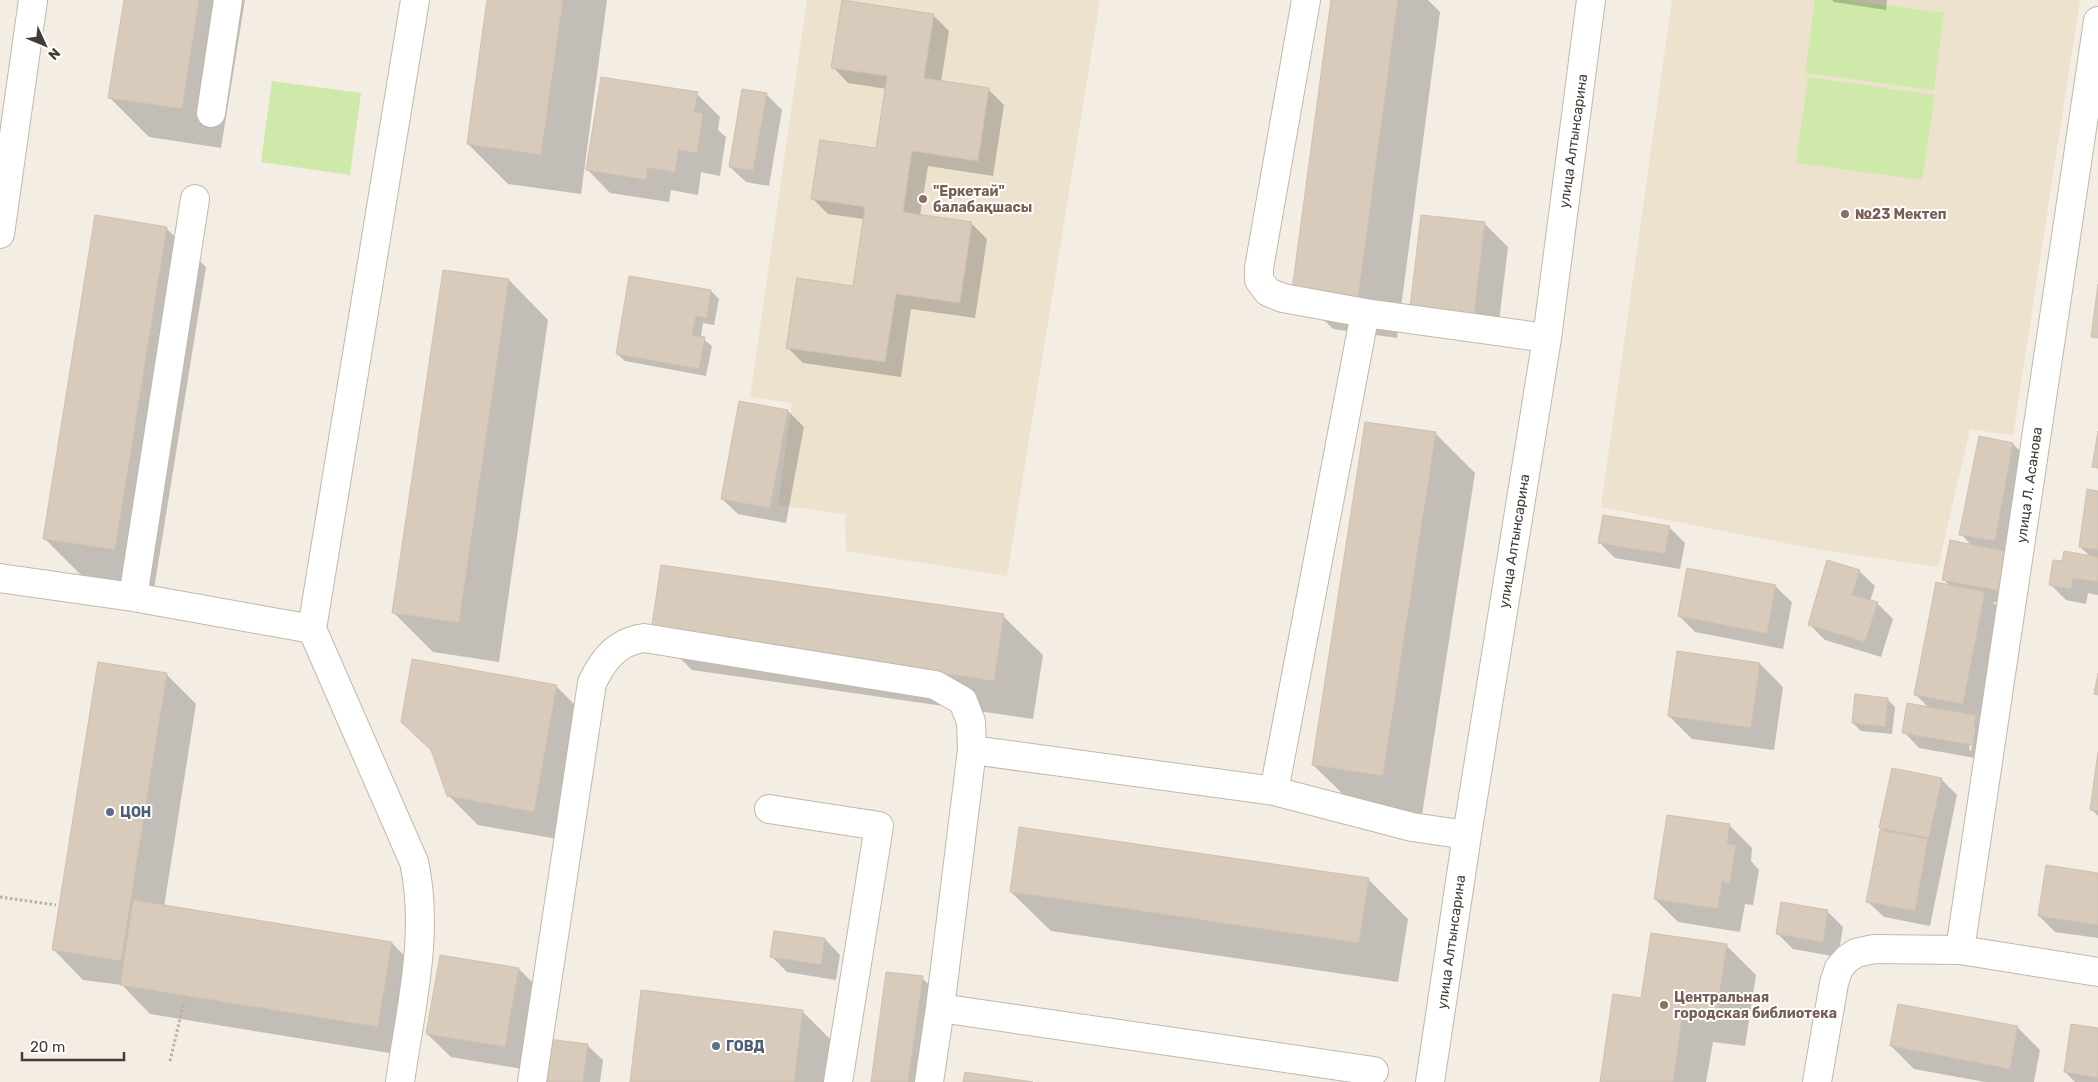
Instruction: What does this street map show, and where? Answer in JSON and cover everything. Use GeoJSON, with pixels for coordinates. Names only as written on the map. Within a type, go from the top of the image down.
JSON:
{"type":"FeatureCollection","features":[{"type":"Feature","properties":{"kind":"street"},"geometry":{"type":"LineString","coordinates":[[0,234],[33,0]]}},
{"type":"Feature","properties":{"kind":"street"},"geometry":{"type":"LineString","coordinates":[[211,113],[228,0]]}},
{"type":"Feature","properties":{"kind":"street"},"geometry":{"type":"LineString","coordinates":[[400,1082],[421,927],[419,885],[414,862],[312,629],[415,0]]}},
{"type":"Feature","properties":{"kind":"street"},"geometry":{"type":"LineString","coordinates":[[1306,0],[1260,268],[1260,280],[1268,292],[1283,298],[1366,313],[1547,338]]}},
{"type":"Feature","properties":{"kind":"street","name":"улица Алтынсарина"},"geometry":{"type":"LineString","coordinates":[[1430,1082],[1467,836],[1547,338],[1591,0]]}},
{"type":"Feature","properties":{"kind":"street","name":"улица Л. Асанова"},"geometry":{"type":"LineString","coordinates":[[1960,950],[2098,21]]}},
{"type":"Feature","properties":{"kind":"street"},"geometry":{"type":"LineString","coordinates":[[133,597],[195,199]]}},
{"type":"Feature","properties":{"kind":"street"},"geometry":{"type":"LineString","coordinates":[[1274,791],[1366,313]]}},
{"type":"Feature","properties":{"kind":"street"},"geometry":{"type":"LineString","coordinates":[[0,578],[133,597],[312,629]]}},
{"type":"Feature","properties":{"kind":"street"},"geometry":{"type":"LineString","coordinates":[[532,1082],[592,683],[603,662],[618,648],[633,640],[644,638],[935,684],[963,701],[971,722],[972,750],[940,1008],[928,1082]]}},
{"type":"Feature","properties":{"kind":"street"},"geometry":{"type":"LineString","coordinates":[[972,750],[1274,791],[1412,828],[1467,836]]}},
{"type":"Feature","properties":{"kind":"street"},"geometry":{"type":"LineString","coordinates":[[770,809],[879,826],[838,1082]]}},
{"type":"Feature","properties":{"kind":"street"},"geometry":{"type":"LineString","coordinates":[[1817,1082],[1834,983],[1839,968],[1856,953],[1874,949],[1960,950],[2098,972]]}},
{"type":"Feature","properties":{"kind":"street"},"geometry":{"type":"LineString","coordinates":[[940,1008],[1374,1071]]}},
{"type":"Feature","properties":{"kind":"path"},"geometry":{"type":"LineString","coordinates":[[0,897],[56,905]]}},
{"type":"Feature","properties":{"kind":"path"},"geometry":{"type":"LineString","coordinates":[[170,1061],[184,1002]]}},
{"type":"Feature","properties":{"kind":"shaded area","name":"\"Еркетай\" балабақшасы"},"geometry":{"type":"Polygon","coordinates":[[[807,0],[1100,0],[1007,576],[846,551],[845,514],[778,505],[792,403],[750,397],[807,0]]]}},
{"type":"Feature","properties":{"kind":"shaded area","name":"№23 Мектеп"},"geometry":{"type":"Polygon","coordinates":[[[1672,0],[2080,0],[2013,435],[1970,429],[1938,567],[1821,550],[1601,507],[1672,0]]]}},
{"type":"Feature","properties":{"kind":"green space"},"geometry":{"type":"Polygon","coordinates":[[[1815,0],[1846,0],[1944,13],[1934,90],[1805,73],[1815,0]]]}},
{"type":"Feature","properties":{"kind":"green space"},"geometry":{"type":"Polygon","coordinates":[[[1808,77],[1935,95],[1922,180],[1796,163],[1808,77]]]}},
{"type":"Feature","properties":{"kind":"green space"},"geometry":{"type":"Polygon","coordinates":[[[272,81],[361,93],[350,175],[261,162],[272,81]]]}},
{"type":"Feature","properties":{"kind":"building"},"geometry":{"type":"Polygon","coordinates":[[[124,0],[199,0],[182,109],[108,98],[124,0]]]}},
{"type":"Feature","properties":{"kind":"building"},"geometry":{"type":"Polygon","coordinates":[[[487,0],[563,0],[541,155],[467,144],[487,0]]]}},
{"type":"Feature","properties":{"kind":"building"},"geometry":{"type":"Polygon","coordinates":[[[842,0],[934,14],[924,78],[989,88],[978,161],[912,151],[903,212],[972,222],[960,303],[896,294],[885,362],[786,348],[797,278],[853,286],[865,207],[811,199],[820,140],[876,148],[887,76],[831,68],[842,0]]]}},
{"type":"Feature","properties":{"kind":"building"},"geometry":{"type":"Polygon","coordinates":[[[1331,0],[1398,0],[1358,299],[1292,290],[1331,0]]]}},
{"type":"Feature","properties":{"kind":"building"},"geometry":{"type":"Polygon","coordinates":[[[601,77],[698,92],[694,112],[703,113],[697,153],[679,150],[675,172],[648,168],[646,180],[586,170],[601,77]]]}},
{"type":"Feature","properties":{"kind":"building"},"geometry":{"type":"Polygon","coordinates":[[[742,89],[767,93],[753,171],[729,167],[742,89]]]}},
{"type":"Feature","properties":{"kind":"building"},"geometry":{"type":"Polygon","coordinates":[[[95,215],[167,227],[115,550],[43,539],[95,215]]]}},
{"type":"Feature","properties":{"kind":"building"},"geometry":{"type":"Polygon","coordinates":[[[1421,215],[1485,222],[1474,316],[1410,308],[1421,215]]]}},
{"type":"Feature","properties":{"kind":"building"},"geometry":{"type":"Polygon","coordinates":[[[443,270],[509,279],[459,623],[392,613],[443,270]]]}},
{"type":"Feature","properties":{"kind":"building"},"geometry":{"type":"Polygon","coordinates":[[[629,276],[711,290],[707,318],[696,316],[692,335],[705,337],[699,369],[616,354],[629,276]]]}},
{"type":"Feature","properties":{"kind":"building"},"geometry":{"type":"Polygon","coordinates":[[[2098,284],[2098,338],[2091,337],[2098,284]]]}},
{"type":"Feature","properties":{"kind":"building"},"geometry":{"type":"Polygon","coordinates":[[[739,401],[788,410],[770,508],[721,499],[739,401]]]}},
{"type":"Feature","properties":{"kind":"building"},"geometry":{"type":"Polygon","coordinates":[[[1365,422],[1436,432],[1383,776],[1312,765],[1365,422]]]}},
{"type":"Feature","properties":{"kind":"building"},"geometry":{"type":"Polygon","coordinates":[[[2098,431],[2098,468],[2092,467],[2098,431]]]}},
{"type":"Feature","properties":{"kind":"building"},"geometry":{"type":"Polygon","coordinates":[[[1979,436],[2013,443],[1995,541],[1959,535],[1979,436]]]}},
{"type":"Feature","properties":{"kind":"building"},"geometry":{"type":"Polygon","coordinates":[[[2087,489],[2098,491],[2098,550],[2079,547],[2087,489]]]}},
{"type":"Feature","properties":{"kind":"building"},"geometry":{"type":"Polygon","coordinates":[[[1603,515],[1670,526],[1665,554],[1598,543],[1603,515]]]}},
{"type":"Feature","properties":{"kind":"building"},"geometry":{"type":"Polygon","coordinates":[[[1950,540],[2009,552],[2001,591],[1942,580],[1950,540]]]}},
{"type":"Feature","properties":{"kind":"building"},"geometry":{"type":"Polygon","coordinates":[[[2064,551],[2098,557],[2098,582],[2073,578],[2071,589],[2049,585],[2053,560],[2062,561],[2064,551]]]}},
{"type":"Feature","properties":{"kind":"building"},"geometry":{"type":"Polygon","coordinates":[[[1827,560],[1860,570],[1852,595],[1878,602],[1865,642],[1808,625],[1827,560]]]}},
{"type":"Feature","properties":{"kind":"building"},"geometry":{"type":"Polygon","coordinates":[[[661,565],[1004,614],[994,681],[651,631],[661,565]]]}},
{"type":"Feature","properties":{"kind":"building"},"geometry":{"type":"Polygon","coordinates":[[[1687,568],[1776,585],[1767,634],[1678,616],[1687,568]]]}},
{"type":"Feature","properties":{"kind":"building"},"geometry":{"type":"Polygon","coordinates":[[[1936,582],[1985,592],[1963,704],[1914,695],[1936,582]]]}},
{"type":"Feature","properties":{"kind":"building"},"geometry":{"type":"Polygon","coordinates":[[[1677,651],[1760,663],[1751,728],[1668,716],[1677,651]]]}},
{"type":"Feature","properties":{"kind":"building"},"geometry":{"type":"Polygon","coordinates":[[[412,659],[557,685],[534,812],[447,796],[431,750],[401,722],[412,659]]]}},
{"type":"Feature","properties":{"kind":"building","name":"ЦОН"},"geometry":{"type":"Polygon","coordinates":[[[98,662],[167,673],[121,961],[52,950],[98,662]]]}},
{"type":"Feature","properties":{"kind":"building"},"geometry":{"type":"Polygon","coordinates":[[[2098,673],[2098,695],[2094,694],[2098,673]]]}},
{"type":"Feature","properties":{"kind":"building"},"geometry":{"type":"Polygon","coordinates":[[[1855,694],[1888,698],[1885,727],[1852,723],[1855,694]]]}},
{"type":"Feature","properties":{"kind":"building"},"geometry":{"type":"Polygon","coordinates":[[[1907,703],[1976,715],[1971,745],[1902,733],[1907,703]]]}},
{"type":"Feature","properties":{"kind":"building"},"geometry":{"type":"Polygon","coordinates":[[[2098,752],[2098,811],[2090,810],[2098,752]]]}},
{"type":"Feature","properties":{"kind":"building"},"geometry":{"type":"Polygon","coordinates":[[[1892,768],[1942,778],[1929,838],[1879,828],[1892,768]]]}},
{"type":"Feature","properties":{"kind":"building"},"geometry":{"type":"Polygon","coordinates":[[[1667,815],[1730,824],[1727,844],[1736,845],[1730,883],[1722,882],[1718,909],[1654,899],[1667,815]]]}},
{"type":"Feature","properties":{"kind":"building"},"geometry":{"type":"Polygon","coordinates":[[[1019,827],[1369,878],[1359,943],[1010,892],[1019,827]]]}},
{"type":"Feature","properties":{"kind":"building"},"geometry":{"type":"Polygon","coordinates":[[[1880,830],[1928,839],[1915,911],[1866,902],[1880,830]]]}},
{"type":"Feature","properties":{"kind":"building"},"geometry":{"type":"Polygon","coordinates":[[[2046,865],[2098,873],[2098,925],[2038,916],[2046,865]]]}},
{"type":"Feature","properties":{"kind":"building"},"geometry":{"type":"Polygon","coordinates":[[[133,900],[392,942],[378,1027],[120,985],[133,900]]]}},
{"type":"Feature","properties":{"kind":"building"},"geometry":{"type":"Polygon","coordinates":[[[1781,902],[1828,910],[1823,942],[1776,934],[1781,902]]]}},
{"type":"Feature","properties":{"kind":"building"},"geometry":{"type":"Polygon","coordinates":[[[774,931],[825,938],[821,965],[770,957],[774,931]]]}},
{"type":"Feature","properties":{"kind":"building","name":"Центральная городская библиотека"},"geometry":{"type":"Polygon","coordinates":[[[1651,933],[1727,944],[1716,1017],[1683,1013],[1673,1082],[1600,1082],[1613,994],[1641,998],[1651,933]]]}},
{"type":"Feature","properties":{"kind":"building"},"geometry":{"type":"Polygon","coordinates":[[[440,955],[519,968],[505,1047],[426,1034],[440,955]]]}},
{"type":"Feature","properties":{"kind":"building"},"geometry":{"type":"Polygon","coordinates":[[[886,972],[923,976],[908,1082],[871,1082],[886,972]]]}},
{"type":"Feature","properties":{"kind":"building","name":"ГОВД"},"geometry":{"type":"Polygon","coordinates":[[[641,990],[803,1010],[794,1082],[630,1082],[641,990]]]}},
{"type":"Feature","properties":{"kind":"building"},"geometry":{"type":"Polygon","coordinates":[[[1898,1004],[2018,1026],[2010,1069],[1890,1046],[1898,1004]]]}},
{"type":"Feature","properties":{"kind":"building"},"geometry":{"type":"Polygon","coordinates":[[[2071,1024],[2098,1028],[2098,1078],[2064,1072],[2071,1024]]]}},
{"type":"Feature","properties":{"kind":"building"},"geometry":{"type":"Polygon","coordinates":[[[548,1039],[588,1044],[583,1082],[543,1082],[548,1039]]]}},
{"type":"Feature","properties":{"kind":"building"},"geometry":{"type":"Polygon","coordinates":[[[965,1072],[1033,1082],[963,1082],[965,1072]]]}},
{"type":"Feature","properties":{"kind":"place","name":"\"Еркетай\" балабақшасы"},"geometry":{"type":"Point","coordinates":[923,199]}},
{"type":"Feature","properties":{"kind":"place","name":"№23 Мектеп"},"geometry":{"type":"Point","coordinates":[1845,214]}},
{"type":"Feature","properties":{"kind":"place","name":"ЦОН"},"geometry":{"type":"Point","coordinates":[110,812]}},
{"type":"Feature","properties":{"kind":"place","name":"Центральная городская библиотека"},"geometry":{"type":"Point","coordinates":[1664,1005]}},
{"type":"Feature","properties":{"kind":"place","name":"ГОВД"},"geometry":{"type":"Point","coordinates":[716,1046]}}]}
